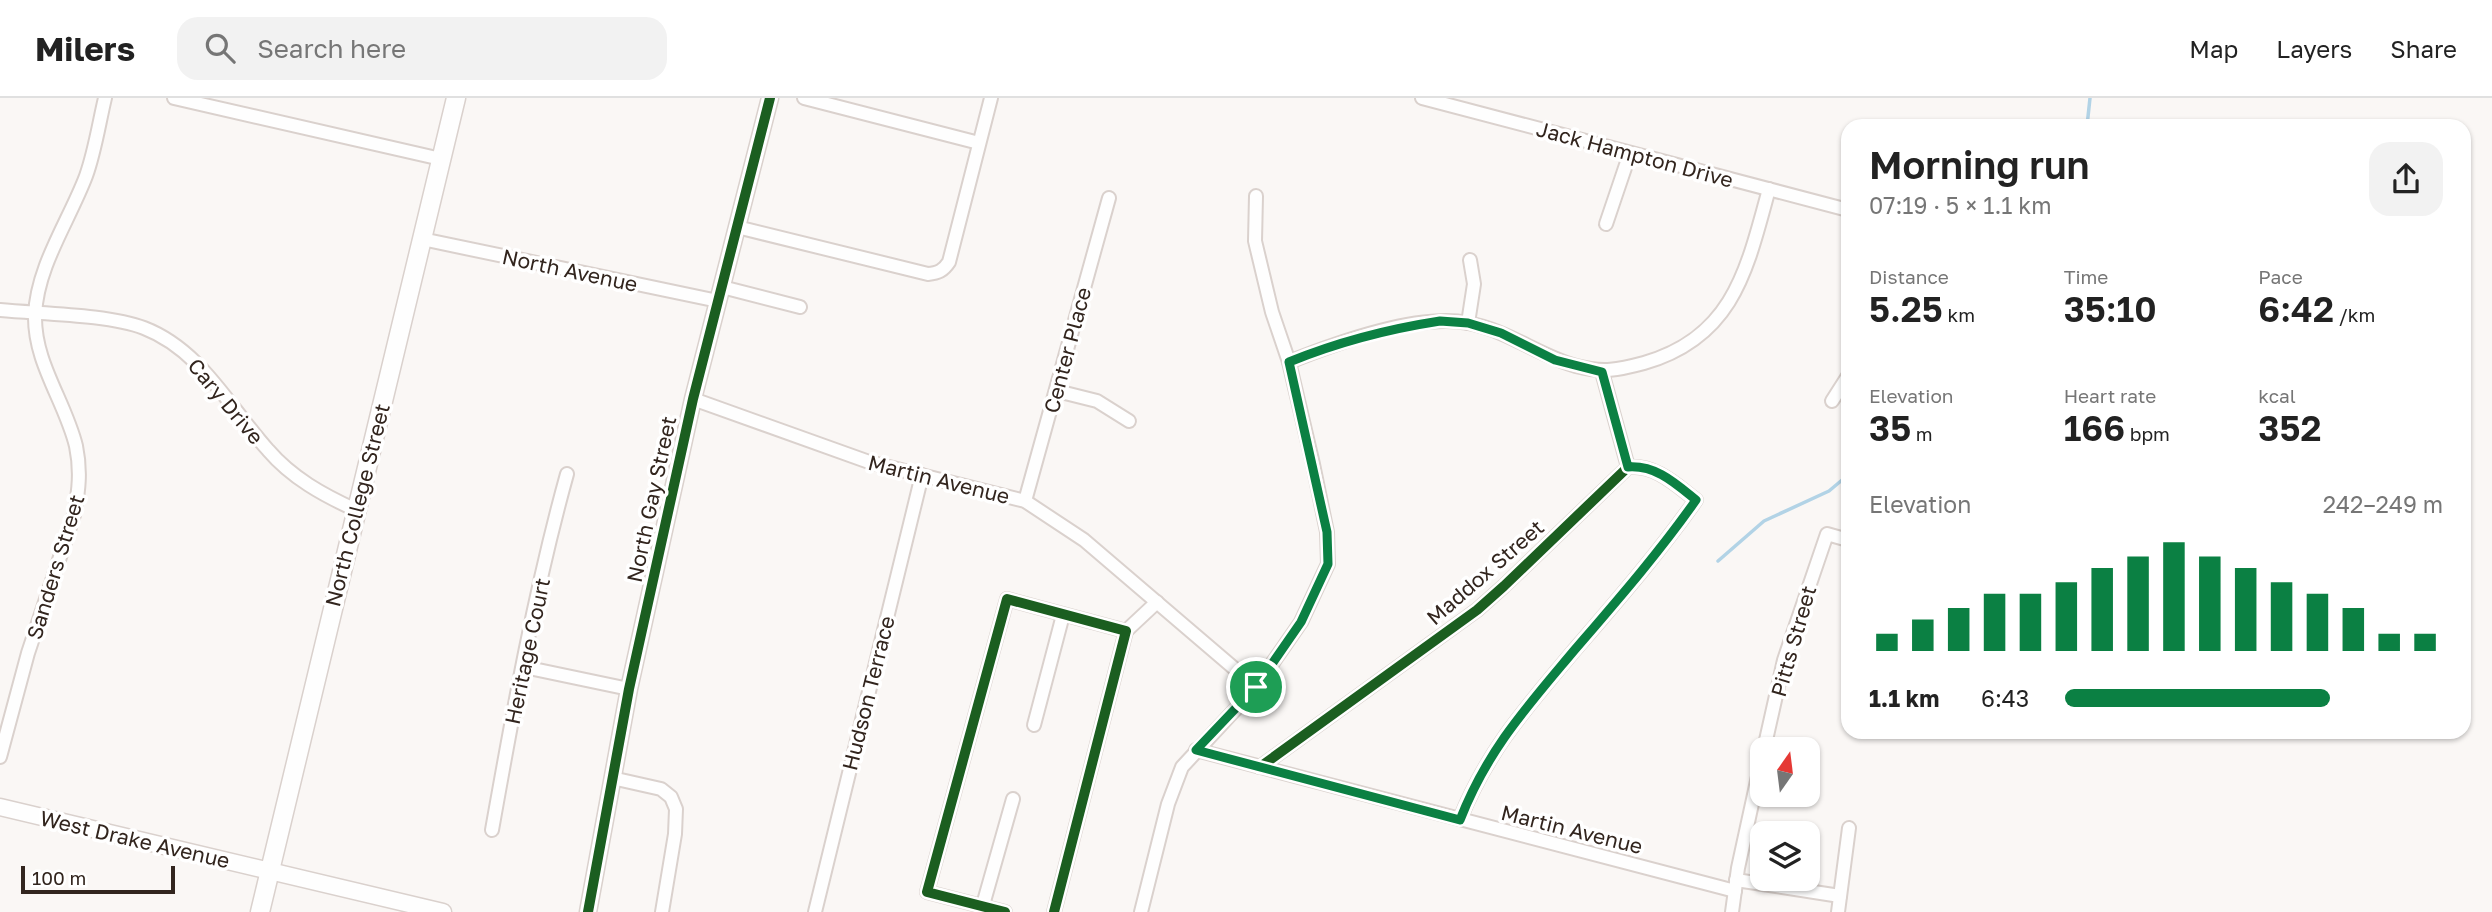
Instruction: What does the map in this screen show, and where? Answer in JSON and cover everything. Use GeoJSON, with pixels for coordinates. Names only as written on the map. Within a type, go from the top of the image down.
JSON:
{"type":"FeatureCollection","features":[{"type":"Feature","properties":{"kind":"main road","name":"North College Street"},"geometry":{"type":"LineString","coordinates":[[260,912],[456,98]]}},
{"type":"Feature","properties":{"kind":"street","name":"Sanders Street"},"geometry":{"type":"LineString","coordinates":[[0,757],[28,653],[74,515],[79,491],[75,444],[40,352],[35,313],[44,270],[87,172],[105,98]]}},
{"type":"Feature","properties":{"kind":"street"},"geometry":{"type":"LineString","coordinates":[[174,98],[441,159]]}},
{"type":"Feature","properties":{"kind":"street","name":"North Gay Street"},"geometry":{"type":"LineString","coordinates":[[588,912],[629,689],[693,399],[770,98]]}},
{"type":"Feature","properties":{"kind":"street"},"geometry":{"type":"LineString","coordinates":[[804,98],[979,142]]}},
{"type":"Feature","properties":{"kind":"street"},"geometry":{"type":"LineString","coordinates":[[737,227],[936,274],[949,262],[991,98]]}},
{"type":"Feature","properties":{"kind":"street","name":"Jack Hampton Drive"},"geometry":{"type":"LineString","coordinates":[[1422,98],[1841,208]]}},
{"type":"Feature","properties":{"kind":"street"},"geometry":{"type":"LineString","coordinates":[[1606,224],[1630,153]]}},
{"type":"Feature","properties":{"kind":"street"},"geometry":{"type":"LineString","coordinates":[[1289,362],[1335,344],[1440,321],[1468,323],[1501,333],[1555,360],[1602,372],[1654,360],[1687,345],[1714,323],[1734,295],[1749,262],[1769,189]]}},
{"type":"Feature","properties":{"kind":"street"},"geometry":{"type":"LineString","coordinates":[[1141,912],[1175,780],[1196,750],[1256,687],[1301,622],[1328,564],[1327,532],[1289,362],[1272,312],[1255,241],[1255,196]]}},
{"type":"Feature","properties":{"kind":"street","name":"Center Place"},"geometry":{"type":"LineString","coordinates":[[1025,501],[1109,198]]}},
{"type":"Feature","properties":{"kind":"street","name":"North Avenue"},"geometry":{"type":"LineString","coordinates":[[422,239],[800,307]]}},
{"type":"Feature","properties":{"kind":"street"},"geometry":{"type":"LineString","coordinates":[[1468,323],[1474,284],[1470,260]]}},
{"type":"Feature","properties":{"kind":"street","name":"Cary Drive"},"geometry":{"type":"LineString","coordinates":[[0,310],[106,320],[143,327],[175,344],[202,368],[269,452],[296,478],[356,510]]}},
{"type":"Feature","properties":{"kind":"street"},"geometry":{"type":"LineString","coordinates":[[1460,820],[1473,786],[1507,732],[1667,540],[1696,500],[1653,470],[1642,466],[1628,467],[1602,372]]}},
{"type":"Feature","properties":{"kind":"street"},"geometry":{"type":"LineString","coordinates":[[1832,401],[1841,387]]}},
{"type":"Feature","properties":{"kind":"street"},"geometry":{"type":"LineString","coordinates":[[1056,391],[1097,401],[1129,421]]}},
{"type":"Feature","properties":{"kind":"street","name":"Martin Avenue"},"geometry":{"type":"LineString","coordinates":[[693,399],[869,462],[1025,501],[1084,540],[1256,687]]}},
{"type":"Feature","properties":{"kind":"street","name":"Maddox Street"},"geometry":{"type":"LineString","coordinates":[[1260,767],[1477,610],[1628,467]]}},
{"type":"Feature","properties":{"kind":"street","name":"Heritage Court"},"geometry":{"type":"LineString","coordinates":[[492,830],[555,513],[566,474]]}},
{"type":"Feature","properties":{"kind":"street","name":"Hudson Terrace"},"geometry":{"type":"LineString","coordinates":[[815,912],[922,475]]}},
{"type":"Feature","properties":{"kind":"street","name":"Pitts Street"},"geometry":{"type":"LineString","coordinates":[[1767,737],[1784,660],[1828,534],[1841,538]]}},
{"type":"Feature","properties":{"kind":"street"},"geometry":{"type":"LineString","coordinates":[[1005,912],[982,909],[927,892],[1007,599],[1126,631]]}},
{"type":"Feature","properties":{"kind":"street"},"geometry":{"type":"LineString","coordinates":[[1054,912],[1126,631],[1157,602]]}},
{"type":"Feature","properties":{"kind":"street"},"geometry":{"type":"LineString","coordinates":[[1034,725],[1063,615]]}},
{"type":"Feature","properties":{"kind":"street"},"geometry":{"type":"LineString","coordinates":[[524,667],[629,689]]}},
{"type":"Feature","properties":{"kind":"street","name":"Martin Avenue"},"geometry":{"type":"LineString","coordinates":[[1196,750],[1460,820],[1736,886],[1840,896]]}},
{"type":"Feature","properties":{"kind":"street"},"geometry":{"type":"LineString","coordinates":[[612,778],[661,789],[671,797],[676,809],[672,857],[662,912]]}},
{"type":"Feature","properties":{"kind":"street"},"geometry":{"type":"LineString","coordinates":[[982,909],[1013,799]]}},
{"type":"Feature","properties":{"kind":"street","name":"West Drake Avenue"},"geometry":{"type":"LineString","coordinates":[[0,807],[443,912]]}},
{"type":"Feature","properties":{"kind":"street"},"geometry":{"type":"LineString","coordinates":[[1732,912],[1752,807]]}},
{"type":"Feature","properties":{"kind":"street"},"geometry":{"type":"LineString","coordinates":[[1838,912],[1849,828]]}},
{"type":"Feature","properties":{"kind":"waterway"},"geometry":{"type":"LineString","coordinates":[[2088,119],[2090,98]]}},
{"type":"Feature","properties":{"kind":"waterway"},"geometry":{"type":"LineString","coordinates":[[1718,561],[1764,521],[1829,491],[1841,481]]}},
{"type":"Feature","properties":{"kind":"cycle path"},"geometry":{"type":"LineString","coordinates":[[588,912],[629,689],[693,399],[770,98]]}},
{"type":"Feature","properties":{"kind":"cycle path"},"geometry":{"type":"LineString","coordinates":[[1260,767],[1477,610],[1628,467],[1647,469],[1665,477],[1696,500],[1651,559],[1509,731],[1483,772],[1460,819]]}},
{"type":"Feature","properties":{"kind":"cycle path"},"geometry":{"type":"LineString","coordinates":[[1005,912],[927,892],[1007,599],[1126,631],[1054,912]]}},
{"type":"Feature","properties":{"kind":"route"},"geometry":{"type":"LineString","coordinates":[[1440,321],[1468,323],[1501,333],[1555,360],[1602,372],[1628,467],[1642,466],[1653,470],[1696,500],[1667,540],[1492,752],[1473,786],[1460,820],[1196,750],[1256,687],[1301,622],[1328,564],[1327,532],[1289,362],[1335,344],[1440,321]]}}]}
